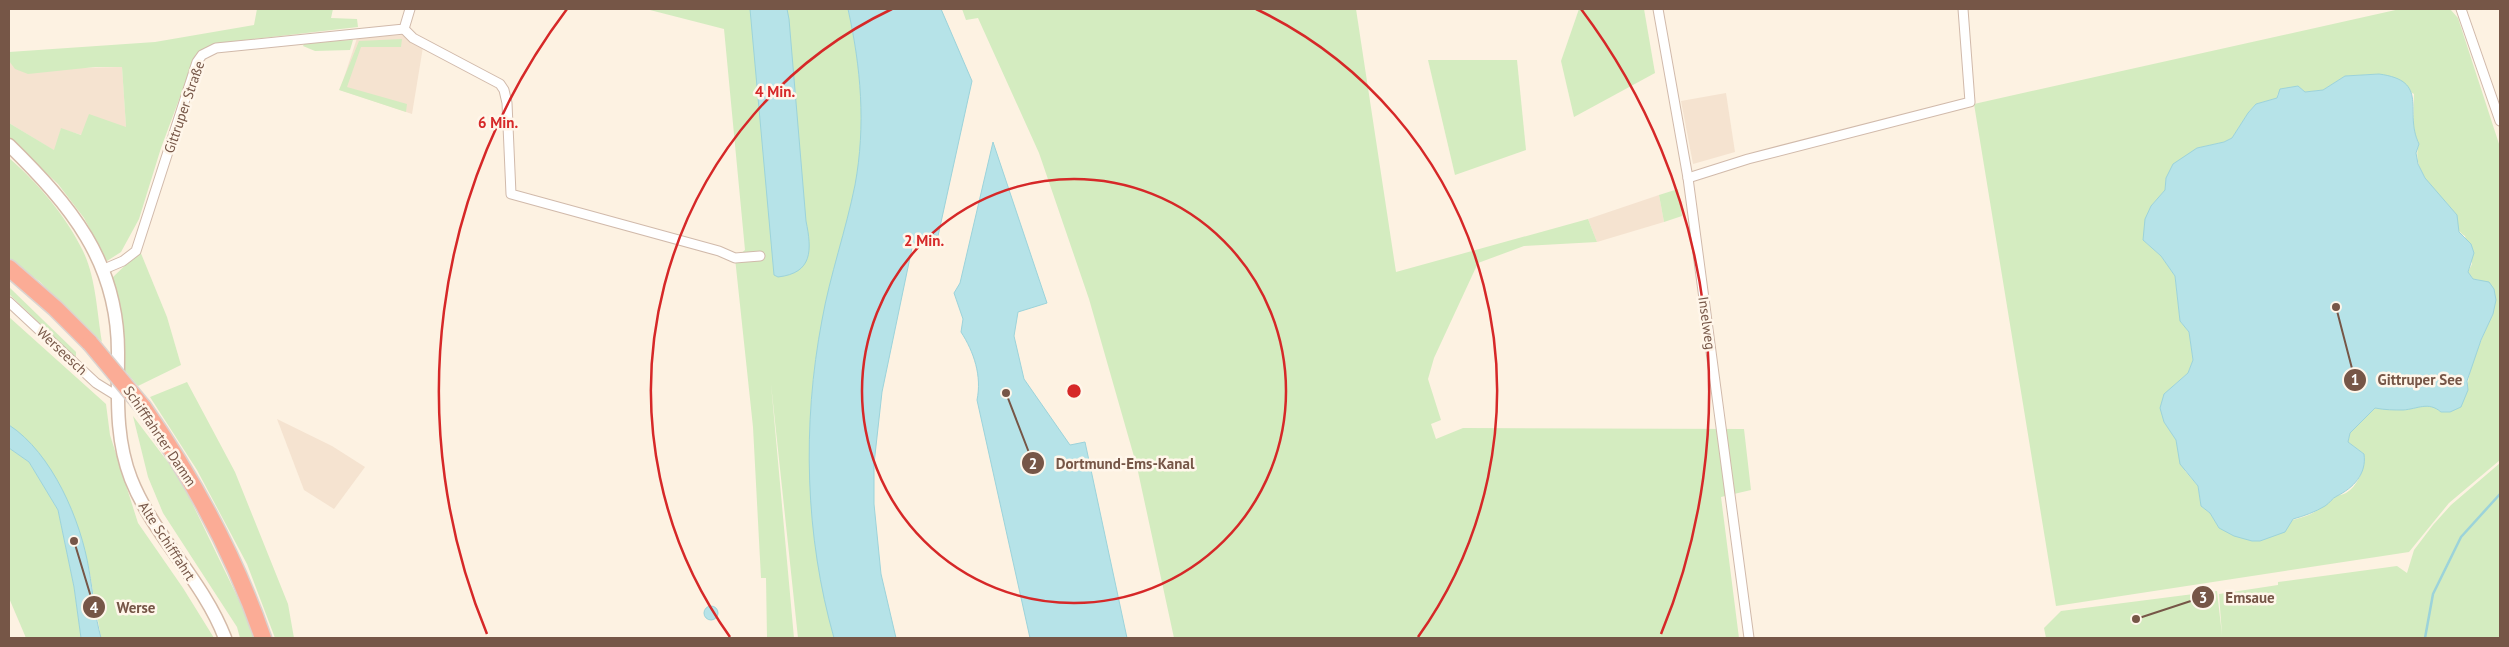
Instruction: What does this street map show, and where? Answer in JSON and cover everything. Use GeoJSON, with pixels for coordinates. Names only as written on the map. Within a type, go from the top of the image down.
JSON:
{"type":"FeatureCollection","features":[{"type":"Feature","properties":{"kind":"highway","name":"Schifffahrter Damm"},"geometry":{"type":"LineString","coordinates":[[9,268],[55,308],[90,343],[143,407],[186,470],[218,528],[240,576],[263,638]]}},
{"type":"Feature","properties":{"kind":"street"},"geometry":{"type":"LineString","coordinates":[[410,9],[404,29],[413,38],[500,84],[504,90],[507,103],[511,194],[720,251],[735,258],[760,256]]}},
{"type":"Feature","properties":{"kind":"street","name":"Inselweg"},"geometry":{"type":"LineString","coordinates":[[1658,9],[1688,178],[1750,638]]}},
{"type":"Feature","properties":{"kind":"street"},"geometry":{"type":"LineString","coordinates":[[1688,178],[1748,159],[1970,102],[1963,9]]}},
{"type":"Feature","properties":{"kind":"street"},"geometry":{"type":"LineString","coordinates":[[2461,9],[2500,121]]}},
{"type":"Feature","properties":{"kind":"street","name":"Gittruper Straße"},"geometry":{"type":"LineString","coordinates":[[102,270],[123,261],[136,251],[197,62],[202,55],[216,48],[404,29]]}},
{"type":"Feature","properties":{"kind":"street","name":"Alte Schifffahrt"},"geometry":{"type":"LineString","coordinates":[[9,145],[61,199],[75,217],[94,249],[102,270],[117,332],[117,396],[122,448],[130,478],[160,534],[207,602],[225,638]]}},
{"type":"Feature","properties":{"kind":"street","name":"Werseesch"},"geometry":{"type":"LineString","coordinates":[[9,302],[96,382],[117,396]]}},
{"type":"Feature","properties":{"kind":"shaded area"},"geometry":{"type":"Polygon","coordinates":[[[402,35],[423,47],[412,114],[340,90],[357,38],[402,35]]]}},
{"type":"Feature","properties":{"kind":"shaded area"},"geometry":{"type":"Polygon","coordinates":[[[9,61],[16,69],[122,67],[126,127],[82,135],[61,129],[55,151],[9,123],[9,61]]]}},
{"type":"Feature","properties":{"kind":"shaded area"},"geometry":{"type":"Polygon","coordinates":[[[1726,93],[1735,152],[1693,164],[1681,101],[1726,93]]]}},
{"type":"Feature","properties":{"kind":"shaded area"},"geometry":{"type":"Polygon","coordinates":[[[1659,195],[1664,222],[1597,242],[1588,219],[1659,195]]]}},
{"type":"Feature","properties":{"kind":"shaded area"},"geometry":{"type":"Polygon","coordinates":[[[277,419],[332,446],[365,467],[334,509],[304,490],[277,419]]]}},
{"type":"Feature","properties":{"kind":"green space"},"geometry":{"type":"Polygon","coordinates":[[[257,9],[333,9],[331,18],[357,19],[358,27],[218,43],[196,54],[161,148],[139,219],[121,252],[107,261],[84,218],[58,184],[9,138],[9,123],[54,150],[61,128],[81,135],[89,114],[126,127],[122,67],[95,67],[28,74],[15,69],[9,61],[9,52],[155,42],[254,25],[257,9]]]}},
{"type":"Feature","properties":{"kind":"green space"},"geometry":{"type":"Polygon","coordinates":[[[646,9],[848,9],[860,85],[861,143],[850,211],[820,333],[812,393],[810,428],[810,464],[815,534],[826,603],[834,638],[798,638],[771,384],[794,638],[767,638],[766,578],[761,578],[753,427],[735,258],[745,250],[724,29],[646,9]]]}},
{"type":"Feature","properties":{"kind":"green space"},"geometry":{"type":"Polygon","coordinates":[[[962,9],[1356,9],[1396,272],[1588,219],[1597,242],[1524,246],[1478,263],[1434,358],[1428,379],[1441,420],[1431,424],[1436,439],[1463,428],[1744,429],[1751,490],[1721,497],[1739,638],[1174,638],[1137,467],[1089,299],[1039,153],[978,18],[966,20],[962,9]]]}},
{"type":"Feature","properties":{"kind":"green space"},"geometry":{"type":"Polygon","coordinates":[[[1579,9],[1644,9],[1655,73],[1574,117],[1561,61],[1579,9]]]}},
{"type":"Feature","properties":{"kind":"green space"},"geometry":{"type":"Polygon","coordinates":[[[2400,9],[2450,9],[2458,18],[2500,147],[2500,460],[2449,503],[2409,552],[2056,606],[1974,104],[2400,9]],[[2379,74],[2345,76],[2323,90],[2305,92],[2298,86],[2278,93],[2277,98],[2256,104],[2232,138],[2224,142],[2197,148],[2166,178],[2165,190],[2151,206],[2143,240],[2161,256],[2175,276],[2180,321],[2189,332],[2193,360],[2188,373],[2173,386],[2164,422],[2176,440],[2185,471],[2198,486],[2201,506],[2210,513],[2219,528],[2286,521],[2314,512],[2335,497],[2350,490],[2360,476],[2364,465],[2364,454],[2348,442],[2350,433],[2375,408],[2404,410],[2424,405],[2435,407],[2441,412],[2450,412],[2468,390],[2473,363],[2493,314],[2479,280],[2473,279],[2468,272],[2472,264],[2465,236],[2458,227],[2457,216],[2422,173],[2417,154],[2419,144],[2413,132],[2414,94],[2379,74]]]}},
{"type":"Feature","properties":{"kind":"green space"},"geometry":{"type":"Polygon","coordinates":[[[402,39],[401,47],[361,47],[347,87],[407,104],[406,112],[339,90],[359,41],[402,39]]]}},
{"type":"Feature","properties":{"kind":"green space"},"geometry":{"type":"Polygon","coordinates":[[[353,40],[350,50],[315,51],[303,46],[305,42],[353,40]]]}},
{"type":"Feature","properties":{"kind":"green space"},"geometry":{"type":"Polygon","coordinates":[[[1428,60],[1517,60],[1526,150],[1455,175],[1428,60]]]}},
{"type":"Feature","properties":{"kind":"green space"},"geometry":{"type":"Polygon","coordinates":[[[9,158],[30,178],[60,213],[83,251],[91,273],[102,342],[39,281],[9,259],[9,158]]]}},
{"type":"Feature","properties":{"kind":"green space"},"geometry":{"type":"Polygon","coordinates":[[[1678,189],[1682,216],[1664,222],[1659,195],[1678,189]]]}},
{"type":"Feature","properties":{"kind":"green space"},"geometry":{"type":"Polygon","coordinates":[[[140,251],[167,317],[181,365],[138,386],[122,367],[111,279],[140,251]]]}},
{"type":"Feature","properties":{"kind":"green space"},"geometry":{"type":"Polygon","coordinates":[[[9,287],[76,352],[76,358],[9,294],[9,287]]]}},
{"type":"Feature","properties":{"kind":"green space"},"geometry":{"type":"Polygon","coordinates":[[[9,317],[106,404],[110,435],[138,523],[183,588],[214,638],[101,638],[89,568],[74,516],[58,482],[9,425],[9,317]]]}},
{"type":"Feature","properties":{"kind":"green space"},"geometry":{"type":"Polygon","coordinates":[[[187,382],[235,472],[288,604],[294,638],[275,638],[247,564],[197,470],[150,397],[187,382]]]}},
{"type":"Feature","properties":{"kind":"green space"},"geometry":{"type":"Polygon","coordinates":[[[133,416],[180,478],[250,623],[255,638],[240,638],[237,627],[163,513],[148,477],[133,416]]]}},
{"type":"Feature","properties":{"kind":"green space"},"geometry":{"type":"Polygon","coordinates":[[[9,448],[29,462],[58,510],[74,587],[81,638],[26,638],[9,598],[9,448]]]}},
{"type":"Feature","properties":{"kind":"green space"},"geometry":{"type":"Polygon","coordinates":[[[2500,463],[2500,638],[2046,638],[2044,628],[2061,611],[2217,591],[2222,635],[2219,594],[2278,585],[2278,582],[2397,566],[2407,573],[2414,550],[2433,525],[2451,505],[2500,463]]]}},
{"type":"Feature","properties":{"kind":"water"},"geometry":{"type":"Polygon","coordinates":[[[750,9],[787,9],[789,19],[809,250],[804,265],[798,271],[778,277],[774,275],[750,9]]]}},
{"type":"Feature","properties":{"kind":"water"},"geometry":{"type":"Polygon","coordinates":[[[848,9],[941,9],[972,81],[938,236],[926,234],[916,240],[912,248],[882,392],[874,464],[874,504],[881,574],[896,638],[834,638],[824,599],[812,520],[809,440],[816,360],[825,303],[855,185],[860,140],[859,75],[848,9]]]}},
{"type":"Feature","properties":{"kind":"water"},"geometry":{"type":"Polygon","coordinates":[[[2379,74],[2405,83],[2410,91],[2415,132],[2419,144],[2416,153],[2418,164],[2425,178],[2457,215],[2459,232],[2471,244],[2474,253],[2468,272],[2473,279],[2489,282],[2494,289],[2496,300],[2493,314],[2481,340],[2467,381],[2468,390],[2461,407],[2450,412],[2441,412],[2427,406],[2403,410],[2375,408],[2350,433],[2348,442],[2364,454],[2363,468],[2358,480],[2325,506],[2293,519],[2285,532],[2260,541],[2252,541],[2234,536],[2219,528],[2210,513],[2201,506],[2198,486],[2180,464],[2176,440],[2164,422],[2160,408],[2164,394],[2188,373],[2193,360],[2189,332],[2180,321],[2175,276],[2161,256],[2143,240],[2145,219],[2151,206],[2165,190],[2166,178],[2173,164],[2197,148],[2224,142],[2232,138],[2256,104],[2277,98],[2280,89],[2298,86],[2305,92],[2323,90],[2345,76],[2379,74]]]}},
{"type":"Feature","properties":{"kind":"water"},"geometry":{"type":"Polygon","coordinates":[[[993,142],[1047,303],[1018,312],[1014,336],[1024,379],[1070,445],[1085,442],[1127,638],[1030,638],[977,400],[978,373],[970,348],[961,332],[963,319],[954,293],[960,283],[993,142]]]}},
{"type":"Feature","properties":{"kind":"water"},"geometry":{"type":"Polygon","coordinates":[[[9,425],[39,452],[62,489],[72,510],[85,551],[101,638],[81,638],[74,587],[58,510],[29,462],[9,448],[9,425]]]}},
{"type":"Feature","properties":{"kind":"water"},"geometry":{"type":"Polygon","coordinates":[[[708,606],[714,606],[718,613],[714,620],[708,620],[704,616],[704,610],[708,606]]]}},
{"type":"Feature","properties":{"kind":"waterway"},"geometry":{"type":"LineString","coordinates":[[2425,638],[2433,594],[2461,537],[2500,494]]}},
{"type":"Feature","properties":{"kind":"place","name":"Gittruper See"},"geometry":{"type":"Point","coordinates":[2336,307]}},
{"type":"Feature","properties":{"kind":"place","name":"Dortmund-Ems-Kanal"},"geometry":{"type":"Point","coordinates":[1006,393]}},
{"type":"Feature","properties":{"kind":"place","name":"Werse"},"geometry":{"type":"Point","coordinates":[74,541]}},
{"type":"Feature","properties":{"kind":"place","name":"Emsaue"},"geometry":{"type":"Point","coordinates":[2136,619]}}]}
